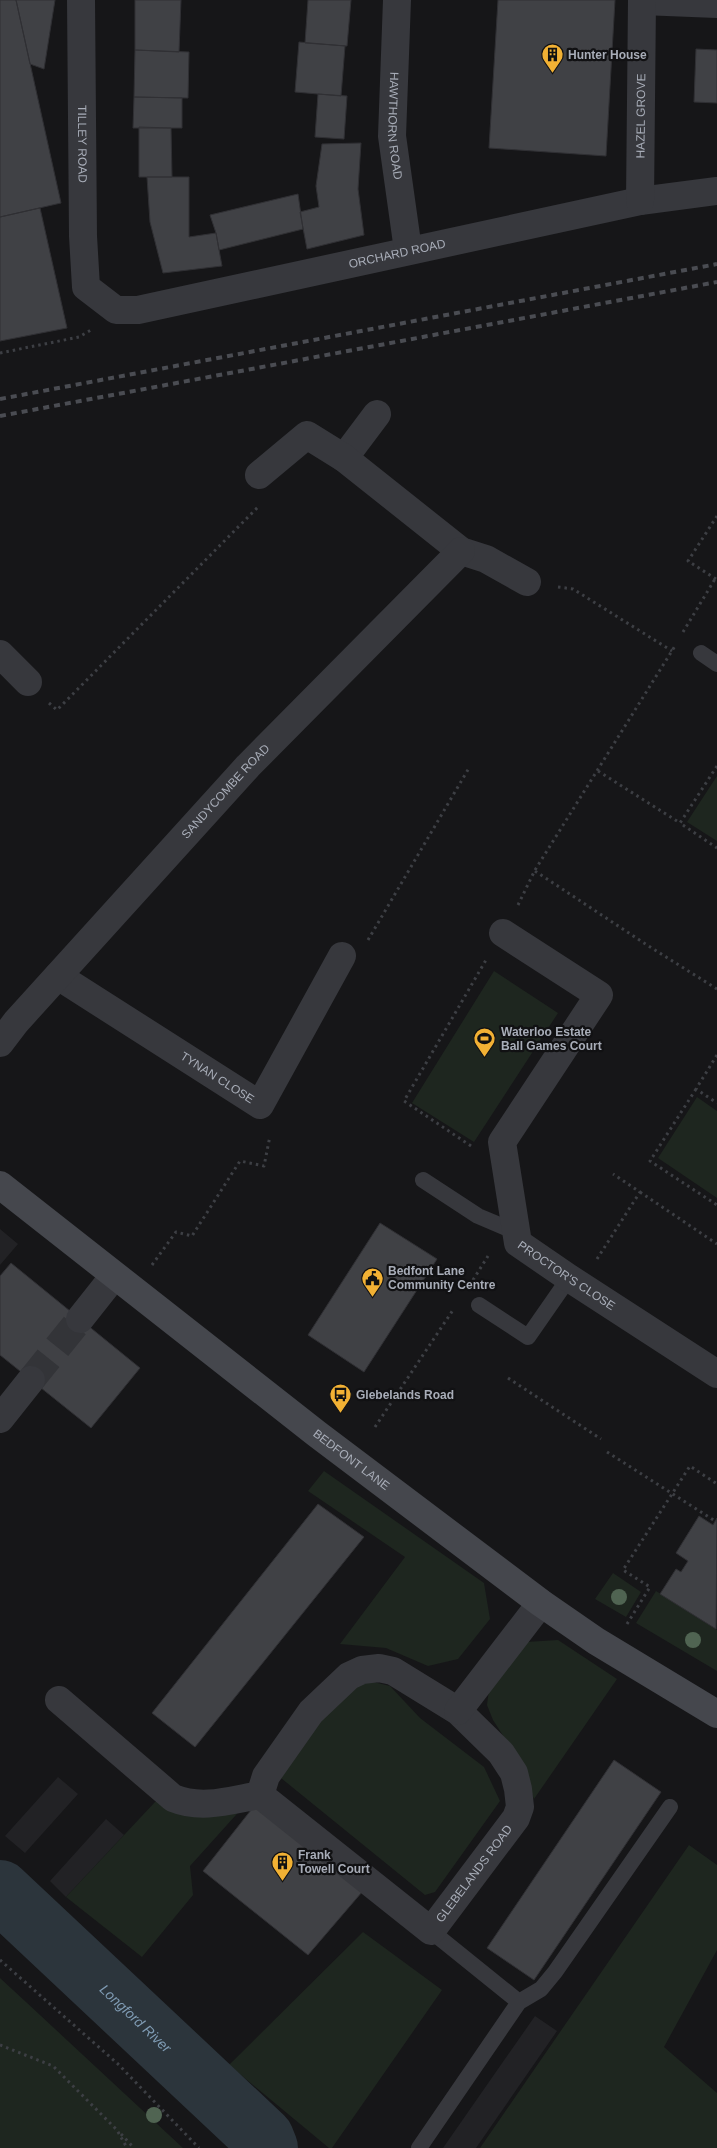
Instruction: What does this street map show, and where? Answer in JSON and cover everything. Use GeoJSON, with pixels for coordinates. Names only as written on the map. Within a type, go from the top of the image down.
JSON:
{"type":"FeatureCollection","features":[{"type":"Feature","properties":{"kind":"main road","name":"BEDFONT LANE"},"geometry":{"type":"LineString","coordinates":[[0,1185],[317,1434],[540,1603],[596,1641],[717,1714]]}},
{"type":"Feature","properties":{"kind":"street","name":"TILLEY ROAD"},"geometry":{"type":"LineString","coordinates":[[81,0],[86,287]]}},
{"type":"Feature","properties":{"kind":"street","name":"HAWTHORN ROAD"},"geometry":{"type":"LineString","coordinates":[[397,0],[392,136],[408,250]]}},
{"type":"Feature","properties":{"kind":"street"},"geometry":{"type":"LineString","coordinates":[[642,0],[717,4]]}},
{"type":"Feature","properties":{"kind":"street","name":"HAZEL GROVE"},"geometry":{"type":"LineString","coordinates":[[640,201],[642,0]]}},
{"type":"Feature","properties":{"kind":"street","name":"ORCHARD ROAD"},"geometry":{"type":"LineString","coordinates":[[86,287],[116,310],[138,310],[640,201],[717,191]]}},
{"type":"Feature","properties":{"kind":"street"},"geometry":{"type":"LineString","coordinates":[[344,458],[378,414]]}},
{"type":"Feature","properties":{"kind":"street"},"geometry":{"type":"LineString","coordinates":[[259,475],[308,435],[344,458],[461,551],[486,560],[527,582]]}},
{"type":"Feature","properties":{"kind":"street","name":"SANDYCOMBE ROAD"},"geometry":{"type":"LineString","coordinates":[[0,1043],[16,1022],[248,766],[461,551]]}},
{"type":"Feature","properties":{"kind":"street"},"geometry":{"type":"LineString","coordinates":[[0,654],[28,682]]}},
{"type":"Feature","properties":{"kind":"street","name":"PROCTOR'S CLOSE"},"geometry":{"type":"LineString","coordinates":[[503,934],[599,995],[502,1142],[518,1242],[574,1281],[717,1374]]}},
{"type":"Feature","properties":{"kind":"street","name":"TYNAN CLOSE"},"geometry":{"type":"LineString","coordinates":[[58,976],[260,1105],[342,956]]}},
{"type":"Feature","properties":{"kind":"street"},"geometry":{"type":"LineString","coordinates":[[80,1319],[114,1276]]}},
{"type":"Feature","properties":{"kind":"street"},"geometry":{"type":"LineString","coordinates":[[0,1419],[31,1380]]}},
{"type":"Feature","properties":{"kind":"street"},"geometry":{"type":"LineString","coordinates":[[458,1711],[540,1603]]}},
{"type":"Feature","properties":{"kind":"street","name":"GLEBELANDS ROAD"},"geometry":{"type":"LineString","coordinates":[[379,1668],[393,1671],[458,1711],[501,1753],[514,1773],[520,1807],[516,1818],[431,1931],[260,1795],[266,1776],[311,1712],[349,1676],[362,1670],[379,1668]]}},
{"type":"Feature","properties":{"kind":"street"},"geometry":{"type":"LineString","coordinates":[[59,1700],[174,1798],[185,1803],[204,1805],[260,1795]]}},
{"type":"Feature","properties":{"kind":"lane"},"geometry":{"type":"LineString","coordinates":[[701,653],[717,664]]}},
{"type":"Feature","properties":{"kind":"lane"},"geometry":{"type":"LineString","coordinates":[[423,1180],[478,1216],[516,1232]]}},
{"type":"Feature","properties":{"kind":"lane"},"geometry":{"type":"LineString","coordinates":[[479,1305],[528,1337],[574,1281]]}},
{"type":"Feature","properties":{"kind":"lane"},"geometry":{"type":"LineString","coordinates":[[419,2148],[519,2002],[540,1990],[555,1972],[670,1807]]}},
{"type":"Feature","properties":{"kind":"lane"},"geometry":{"type":"LineString","coordinates":[[431,1931],[519,2002]]}},
{"type":"Feature","properties":{"kind":"path"},"geometry":{"type":"LineString","coordinates":[[0,353],[80,337],[93,329]]}},
{"type":"Feature","properties":{"kind":"path"},"geometry":{"type":"LineString","coordinates":[[57,710],[260,505]]}},
{"type":"Feature","properties":{"kind":"path"},"geometry":{"type":"LineString","coordinates":[[681,635],[716,579],[688,561],[717,516]]}},
{"type":"Feature","properties":{"kind":"path"},"geometry":{"type":"LineString","coordinates":[[527,582],[573,589],[672,651]]}},
{"type":"Feature","properties":{"kind":"path"},"geometry":{"type":"LineString","coordinates":[[503,934],[535,870],[677,643]]}},
{"type":"Feature","properties":{"kind":"path"},"geometry":{"type":"LineString","coordinates":[[680,823],[717,766]]}},
{"type":"Feature","properties":{"kind":"path"},"geometry":{"type":"LineString","coordinates":[[342,956],[355,963],[469,768]]}},
{"type":"Feature","properties":{"kind":"path"},"geometry":{"type":"LineString","coordinates":[[598,771],[717,848]]}},
{"type":"Feature","properties":{"kind":"path"},"geometry":{"type":"LineString","coordinates":[[535,870],[646,945],[717,989]]}},
{"type":"Feature","properties":{"kind":"path"},"geometry":{"type":"LineString","coordinates":[[476,1149],[404,1101],[487,959]]}},
{"type":"Feature","properties":{"kind":"path"},"geometry":{"type":"LineString","coordinates":[[717,1056],[650,1161],[717,1205]]}},
{"type":"Feature","properties":{"kind":"path"},"geometry":{"type":"LineString","coordinates":[[696,1089],[717,1103]]}},
{"type":"Feature","properties":{"kind":"path"},"geometry":{"type":"LineString","coordinates":[[150,1268],[176,1232],[192,1236],[240,1161]]}},
{"type":"Feature","properties":{"kind":"path"},"geometry":{"type":"LineString","coordinates":[[613,1174],[717,1244]]}},
{"type":"Feature","properties":{"kind":"path"},"geometry":{"type":"LineString","coordinates":[[574,1281],[640,1192]]}},
{"type":"Feature","properties":{"kind":"path"},"geometry":{"type":"LineString","coordinates":[[472,1281],[490,1253]]}},
{"type":"Feature","properties":{"kind":"path"},"geometry":{"type":"LineString","coordinates":[[374,1427],[457,1304]]}},
{"type":"Feature","properties":{"kind":"path"},"geometry":{"type":"LineString","coordinates":[[508,1378],[602,1439]]}},
{"type":"Feature","properties":{"kind":"path"},"geometry":{"type":"LineString","coordinates":[[607,1452],[715,1521]]}},
{"type":"Feature","properties":{"kind":"path"},"geometry":{"type":"LineString","coordinates":[[626,1625],[650,1588],[623,1570],[690,1466],[717,1484]]}},
{"type":"Feature","properties":{"kind":"path"},"geometry":{"type":"LineString","coordinates":[[0,1960],[118,2064],[199,2148]]}},
{"type":"Feature","properties":{"kind":"path"},"geometry":{"type":"LineString","coordinates":[[0,2045],[53,2066],[134,2148]]}},
{"type":"Feature","properties":{"kind":"path"},"geometry":{"type":"LineString","coordinates":[[117,2130],[127,2148]]}},
{"type":"Feature","properties":{"kind":"shaded area"},"geometry":{"type":"Polygon","coordinates":[[[717,776],[717,841],[687,822],[717,776]]]}},
{"type":"Feature","properties":{"kind":"shaded area","name":"Waterloo Estate Ball Games Court"},"geometry":{"type":"Polygon","coordinates":[[[494,971],[558,1013],[474,1142],[412,1103],[494,971]]]}},
{"type":"Feature","properties":{"kind":"shaded area"},"geometry":{"type":"Polygon","coordinates":[[[697,1097],[717,1111],[717,1198],[658,1158],[697,1097]]]}},
{"type":"Feature","properties":{"kind":"shaded area"},"geometry":{"type":"Polygon","coordinates":[[[0,1229],[18,1244],[0,1265],[0,1229]]]}},
{"type":"Feature","properties":{"kind":"shaded area"},"geometry":{"type":"Polygon","coordinates":[[[324,1471],[484,1583],[490,1619],[458,1659],[428,1666],[386,1648],[340,1644],[405,1557],[308,1491],[324,1471]]]}},
{"type":"Feature","properties":{"kind":"shaded area"},"geometry":{"type":"Polygon","coordinates":[[[613,1573],[641,1592],[626,1617],[595,1599],[613,1573]]]}},
{"type":"Feature","properties":{"kind":"shaded area"},"geometry":{"type":"Polygon","coordinates":[[[656,1591],[717,1630],[717,1671],[636,1623],[656,1591]]]}},
{"type":"Feature","properties":{"kind":"shaded area"},"geometry":{"type":"Polygon","coordinates":[[[558,1640],[617,1679],[534,1799],[516,1756],[493,1720],[487,1705],[489,1690],[526,1642],[558,1640]]]}},
{"type":"Feature","properties":{"kind":"shaded area"},"geometry":{"type":"Polygon","coordinates":[[[361,1679],[390,1686],[420,1718],[484,1767],[500,1801],[435,1892],[425,1895],[276,1774],[281,1763],[361,1679]]]}},
{"type":"Feature","properties":{"kind":"shaded area"},"geometry":{"type":"Polygon","coordinates":[[[58,1777],[78,1794],[25,1853],[5,1836],[58,1777]]]}},
{"type":"Feature","properties":{"kind":"shaded area"},"geometry":{"type":"Polygon","coordinates":[[[253,1796],[190,1866],[193,1895],[142,1957],[66,1897],[155,1802],[253,1796]]]}},
{"type":"Feature","properties":{"kind":"shaded area"},"geometry":{"type":"Polygon","coordinates":[[[106,1819],[124,1835],[66,1897],[50,1881],[106,1819]]]}},
{"type":"Feature","properties":{"kind":"shaded area"},"geometry":{"type":"Polygon","coordinates":[[[689,1845],[717,1865],[717,1950],[664,2047],[717,2093],[717,2148],[480,2148],[689,1845]]]}},
{"type":"Feature","properties":{"kind":"shaded area"},"geometry":{"type":"Polygon","coordinates":[[[363,1932],[442,1990],[332,2148],[329,2148],[229,2065],[363,1932]]]}},
{"type":"Feature","properties":{"kind":"shaded area"},"geometry":{"type":"Polygon","coordinates":[[[0,1978],[26,2002],[183,2148],[0,2148],[0,1978]]]}},
{"type":"Feature","properties":{"kind":"shaded area"},"geometry":{"type":"Polygon","coordinates":[[[535,2016],[557,2031],[476,2148],[443,2148],[535,2016]]]}},
{"type":"Feature","properties":{"kind":"building"},"geometry":{"type":"Polygon","coordinates":[[[0,0],[16,0],[61,203],[0,217],[0,0]]]}},
{"type":"Feature","properties":{"kind":"building"},"geometry":{"type":"Polygon","coordinates":[[[16,0],[55,0],[44,69],[30,64],[16,0]]]}},
{"type":"Feature","properties":{"kind":"building"},"geometry":{"type":"Polygon","coordinates":[[[135,0],[181,0],[179,52],[135,50],[135,0]]]}},
{"type":"Feature","properties":{"kind":"building"},"geometry":{"type":"Polygon","coordinates":[[[308,0],[351,0],[347,46],[305,43],[308,0]]]}},
{"type":"Feature","properties":{"kind":"building","name":"Hunter House"},"geometry":{"type":"Polygon","coordinates":[[[498,0],[615,0],[606,156],[489,148],[498,0]]]}},
{"type":"Feature","properties":{"kind":"building"},"geometry":{"type":"Polygon","coordinates":[[[299,42],[345,46],[341,96],[295,92],[299,42]]]}},
{"type":"Feature","properties":{"kind":"building"},"geometry":{"type":"Polygon","coordinates":[[[696,49],[717,50],[717,103],[694,102],[696,49]]]}},
{"type":"Feature","properties":{"kind":"building"},"geometry":{"type":"Polygon","coordinates":[[[135,50],[189,52],[188,98],[134,97],[135,50]]]}},
{"type":"Feature","properties":{"kind":"building"},"geometry":{"type":"Polygon","coordinates":[[[318,94],[347,96],[344,139],[315,137],[318,94]]]}},
{"type":"Feature","properties":{"kind":"building"},"geometry":{"type":"Polygon","coordinates":[[[134,97],[182,98],[182,128],[133,128],[134,97]]]}},
{"type":"Feature","properties":{"kind":"building"},"geometry":{"type":"Polygon","coordinates":[[[139,127],[171,128],[172,177],[139,177],[139,127]]]}},
{"type":"Feature","properties":{"kind":"building"},"geometry":{"type":"Polygon","coordinates":[[[361,143],[358,189],[364,235],[307,249],[300,212],[319,207],[316,186],[322,144],[361,143]]]}},
{"type":"Feature","properties":{"kind":"building"},"geometry":{"type":"Polygon","coordinates":[[[147,177],[189,177],[189,237],[216,233],[222,266],[163,273],[150,222],[147,177]]]}},
{"type":"Feature","properties":{"kind":"building"},"geometry":{"type":"Polygon","coordinates":[[[298,194],[303,229],[219,250],[210,215],[298,194]]]}},
{"type":"Feature","properties":{"kind":"building"},"geometry":{"type":"Polygon","coordinates":[[[40,208],[67,328],[0,341],[0,217],[40,208]]]}},
{"type":"Feature","properties":{"kind":"building","name":"Bedfont Lane Community Centre"},"geometry":{"type":"Polygon","coordinates":[[[380,1223],[437,1259],[364,1372],[308,1335],[380,1223]]]}},
{"type":"Feature","properties":{"kind":"building"},"geometry":{"type":"Polygon","coordinates":[[[11,1263],[140,1368],[91,1428],[0,1355],[0,1276],[11,1263]]]}},
{"type":"Feature","properties":{"kind":"building"},"geometry":{"type":"Polygon","coordinates":[[[318,1504],[364,1537],[195,1747],[152,1713],[318,1504]]]}},
{"type":"Feature","properties":{"kind":"building"},"geometry":{"type":"Polygon","coordinates":[[[699,1516],[713,1525],[717,1518],[716,1629],[660,1594],[676,1569],[681,1572],[688,1561],[676,1553],[699,1516]]]}},
{"type":"Feature","properties":{"kind":"building"},"geometry":{"type":"Polygon","coordinates":[[[614,1760],[661,1792],[534,1980],[487,1948],[614,1760]]]}},
{"type":"Feature","properties":{"kind":"building","name":"Frank Towell Court"},"geometry":{"type":"Polygon","coordinates":[[[255,1805],[362,1892],[308,1955],[203,1871],[255,1805]]]}},
{"type":"Feature","properties":{"kind":"waterway","name":"Longford River"},"geometry":{"type":"LineString","coordinates":[[0,1891],[263,2138],[267,2148]]}},
{"type":"Feature","properties":{"kind":"tunnel"},"geometry":{"type":"LineString","coordinates":[[31,1380],[80,1319]]}},
{"type":"Feature","properties":{"kind":"railway"},"geometry":{"type":"LineString","coordinates":[[0,399],[717,264]]}},
{"type":"Feature","properties":{"kind":"railway"},"geometry":{"type":"LineString","coordinates":[[0,416],[717,282]]}},
{"type":"Feature","properties":{"kind":"place","name":"Hunter House"},"geometry":{"type":"Point","coordinates":[552,74]}},
{"type":"Feature","properties":{"kind":"place","name":"Waterloo Estate Ball Games Court"},"geometry":{"type":"Point","coordinates":[485,1058]}},
{"type":"Feature","properties":{"kind":"place","name":"Bedfont Lane Community Centre"},"geometry":{"type":"Point","coordinates":[372,1297]}},
{"type":"Feature","properties":{"kind":"place","name":"Glebelands Road"},"geometry":{"type":"Point","coordinates":[340,1414]}},
{"type":"Feature","properties":{"kind":"place","name":"Frank Towell Court"},"geometry":{"type":"Point","coordinates":[282,1881]}}]}
